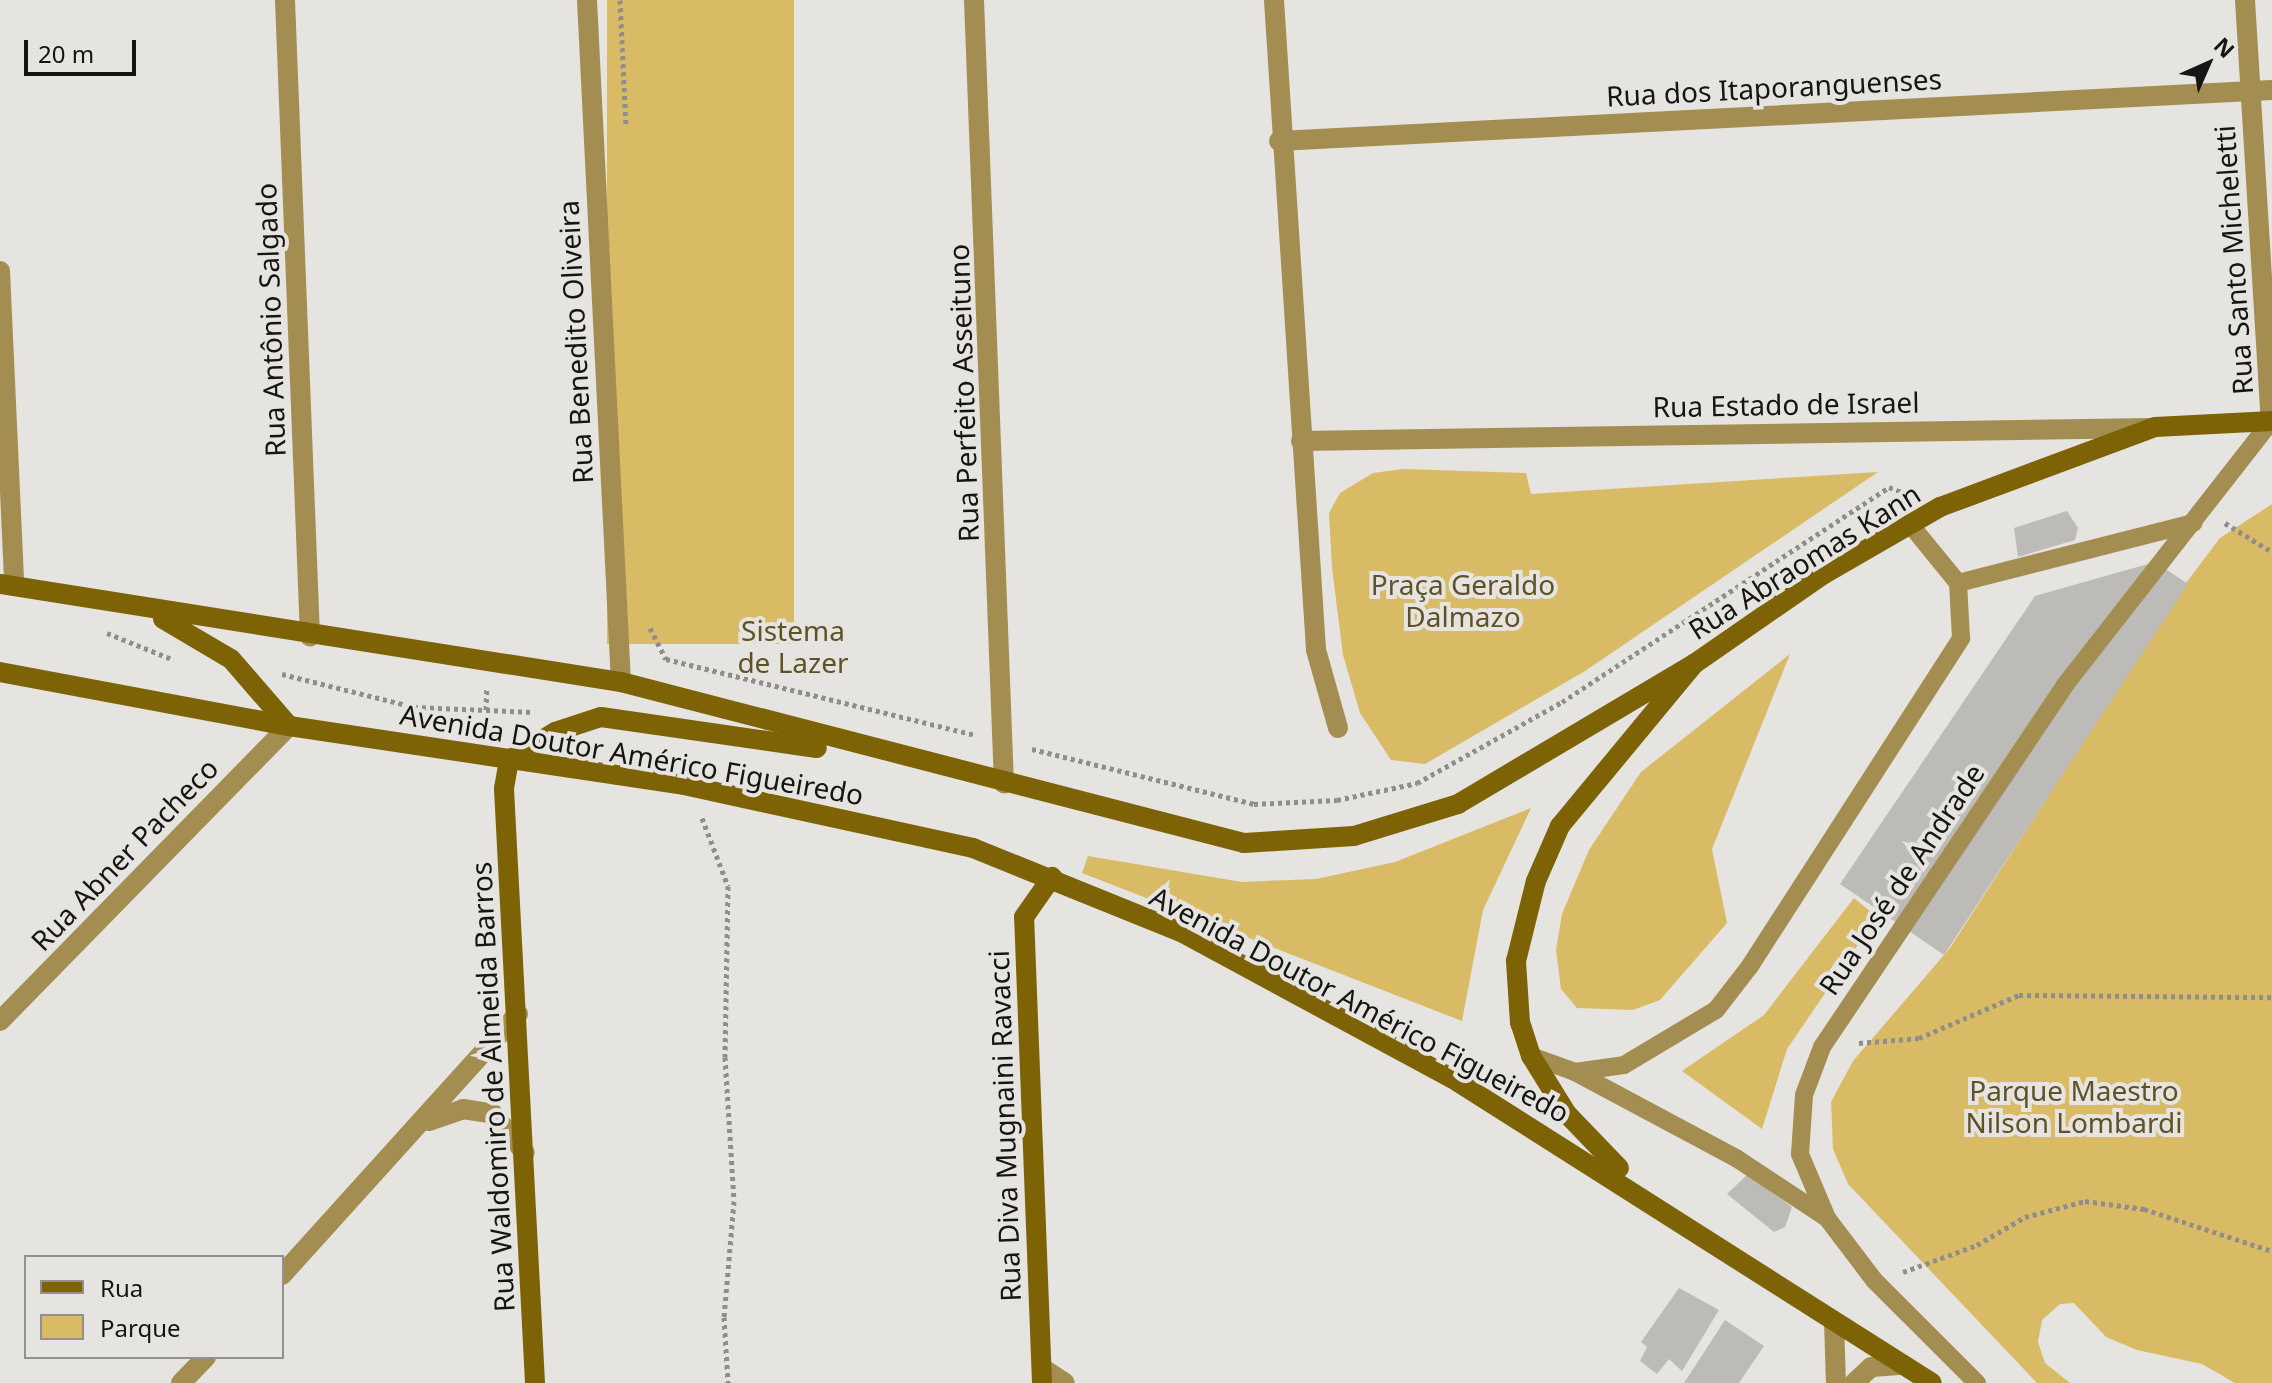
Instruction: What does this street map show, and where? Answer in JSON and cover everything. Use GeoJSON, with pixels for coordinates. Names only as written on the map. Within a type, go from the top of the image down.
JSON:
{"type":"FeatureCollection","features":[{"type":"Feature","properties":{"kind":"main road","name":"Rua Estado de Israel"},"geometry":{"type":"LineString","coordinates":[[2155,427],[2272,421]]}},
{"type":"Feature","properties":{"kind":"main road","name":"Rua Abraomas Kann"},"geometry":{"type":"LineString","coordinates":[[1666,1208],[1601,1153],[1531,1056],[1520,1023],[1516,961],[1536,881],[1586,787],[1694,664],[1909,523],[1940,507],[2155,427]]}},
{"type":"Feature","properties":{"kind":"main road","name":"Avenida Doutor Américo Figueiredo"},"geometry":{"type":"LineString","coordinates":[[7,585],[310,637],[621,682],[928,766],[1244,843],[1354,836],[1458,804],[1694,664]]}},
{"type":"Feature","properties":{"kind":"main road"},"geometry":{"type":"LineString","coordinates":[[141,608],[231,659],[289,726]]}},
{"type":"Feature","properties":{"kind":"main road","name":"Avenida Doutor Américo Figueiredo"},"geometry":{"type":"LineString","coordinates":[[0,672],[289,726],[815,809],[973,848],[1052,877],[1181,932],[1458,1082],[1666,1208],[1932,1383]]}},
{"type":"Feature","properties":{"kind":"main road"},"geometry":{"type":"LineString","coordinates":[[509,760],[575,724],[635,717],[928,766]]}},
{"type":"Feature","properties":{"kind":"main road"},"geometry":{"type":"LineString","coordinates":[[471,754],[504,789]]}},
{"type":"Feature","properties":{"kind":"main road","name":"Rua Waldomiro de Almeida Barros"},"geometry":{"type":"LineString","coordinates":[[509,760],[504,789],[535,1383]]}},
{"type":"Feature","properties":{"kind":"main road","name":"Rua Diva Mugnaini Ravacci"},"geometry":{"type":"LineString","coordinates":[[1042,1376],[1024,917],[1052,877]]}},
{"type":"Feature","properties":{"kind":"street","name":"Rua Antônio Salgado"},"geometry":{"type":"LineString","coordinates":[[285,0],[310,637]]}},
{"type":"Feature","properties":{"kind":"street","name":"Rua Benedito Oliveira"},"geometry":{"type":"LineString","coordinates":[[587,0],[621,682]]}},
{"type":"Feature","properties":{"kind":"street","name":"Rua Perfeito Asseituno"},"geometry":{"type":"LineString","coordinates":[[974,0],[1006,742],[1004,783]]}},
{"type":"Feature","properties":{"kind":"street"},"geometry":{"type":"LineString","coordinates":[[1274,0],[1279,141],[1316,650],[1338,728]]}},
{"type":"Feature","properties":{"kind":"street","name":"Rua Santo Micheletti"},"geometry":{"type":"LineString","coordinates":[[2245,0],[2272,421]]}},
{"type":"Feature","properties":{"kind":"street","name":"Rua dos Itaporanguenses"},"geometry":{"type":"LineString","coordinates":[[1279,141],[2272,90]]}},
{"type":"Feature","properties":{"kind":"street"},"geometry":{"type":"LineString","coordinates":[[0,271],[7,585]]}},
{"type":"Feature","properties":{"kind":"street","name":"Rua Estado de Israel"},"geometry":{"type":"LineString","coordinates":[[1301,441],[2155,427]]}},
{"type":"Feature","properties":{"kind":"street","name":"Rua Abner Pacheco"},"geometry":{"type":"LineString","coordinates":[[0,1021],[289,726]]}},
{"type":"Feature","properties":{"kind":"street"},"geometry":{"type":"LineString","coordinates":[[284,1273],[425,1122],[518,1014]]}},
{"type":"Feature","properties":{"kind":"street"},"geometry":{"type":"LineString","coordinates":[[425,1122],[463,1109],[493,1114],[525,1153]]}},
{"type":"Feature","properties":{"kind":"street"},"geometry":{"type":"LineString","coordinates":[[1834,1321],[1836,1383]]}},
{"type":"Feature","properties":{"kind":"street"},"geometry":{"type":"LineString","coordinates":[[181,1383],[204,1359]]}},
{"type":"Feature","properties":{"kind":"street"},"geometry":{"type":"LineString","coordinates":[[1854,1383],[1871,1367],[1903,1365]]}},
{"type":"Feature","properties":{"kind":"street"},"geometry":{"type":"LineString","coordinates":[[1042,1376],[1065,1383]]}},
{"type":"Feature","properties":{"kind":"lane","name":"Rua José de Andrade"},"geometry":{"type":"LineString","coordinates":[[1977,1383],[1874,1280],[1827,1218],[1797,1130],[1822,1047],[2065,685],[2272,421]]}},
{"type":"Feature","properties":{"kind":"lane"},"geometry":{"type":"LineString","coordinates":[[1958,583],[2199,516]]}},
{"type":"Feature","properties":{"kind":"lane"},"geometry":{"type":"LineString","coordinates":[[1575,1072],[1624,1065],[1672,1041],[1733,988],[1961,638],[1958,583],[1909,523]]}},
{"type":"Feature","properties":{"kind":"lane","name":"Avenida Doutor Américo Figueiredo"},"geometry":{"type":"LineString","coordinates":[[1531,1056],[1575,1072],[1736,1158],[1827,1218]]}},
{"type":"Feature","properties":{"kind":"path"},"geometry":{"type":"LineString","coordinates":[[620,0],[626,143]]}},
{"type":"Feature","properties":{"kind":"path"},"geometry":{"type":"LineString","coordinates":[[649,616],[666,659],[1254,804],[1337,800],[1417,783],[1562,702],[1889,487],[1940,507]]}},
{"type":"Feature","properties":{"kind":"path"},"geometry":{"type":"LineString","coordinates":[[2199,516],[2272,552]]}},
{"type":"Feature","properties":{"kind":"path"},"geometry":{"type":"LineString","coordinates":[[1822,1047],[1919,1038],[2019,995],[2272,997]]}},
{"type":"Feature","properties":{"kind":"path"},"geometry":{"type":"LineString","coordinates":[[1874,1280],[1934,1263],[2025,1217],[2085,1201],[2144,1209],[2272,1251]]}},
{"type":"Feature","properties":{"kind":"green space"},"geometry":{"type":"Polygon","coordinates":[[[607,0],[794,0],[794,644],[607,644],[607,0]]]}},
{"type":"Feature","properties":{"kind":"green space","name":"Praça Geraldo Dalmazo"},"geometry":{"type":"Polygon","coordinates":[[[1403,469],[1526,473],[1531,494],[1878,472],[1585,671],[1425,764],[1391,760],[1360,713],[1343,655],[1332,568],[1329,513],[1340,493],[1373,473],[1403,469]]]}},
{"type":"Feature","properties":{"kind":"green space","name":"Parque Maestro Nilson Lombardi"},"geometry":{"type":"Polygon","coordinates":[[[2272,504],[2272,1383],[2235,1383],[2202,1364],[2137,1350],[2106,1337],[2074,1303],[2060,1304],[2042,1320],[2038,1342],[2045,1363],[2070,1383],[2037,1383],[1848,1184],[1833,1149],[1831,1102],[1853,1061],[1950,948],[2186,583],[2220,538],[2272,504]]]}},
{"type":"Feature","properties":{"kind":"green space"},"geometry":{"type":"Polygon","coordinates":[[[1790,654],[1712,849],[1727,923],[1660,1000],[1633,1010],[1577,1008],[1561,989],[1556,950],[1562,914],[1589,850],[1641,772],[1790,654]]]}},
{"type":"Feature","properties":{"kind":"green space"},"geometry":{"type":"Polygon","coordinates":[[[1531,808],[1483,910],[1462,1021],[1082,873],[1088,856],[1242,882],[1316,879],[1395,862],[1531,808]]]}},
{"type":"Feature","properties":{"kind":"green space"},"geometry":{"type":"Polygon","coordinates":[[[1854,898],[1877,917],[1787,1049],[1762,1129],[1682,1071],[1764,1015],[1854,898]]]}},
{"type":"Feature","properties":{"kind":"building"},"geometry":{"type":"Polygon","coordinates":[[[2067,511],[2078,528],[2075,540],[2018,557],[2014,528],[2067,511]]]}},
{"type":"Feature","properties":{"kind":"building"},"geometry":{"type":"Polygon","coordinates":[[[2155,562],[2188,584],[1944,955],[1840,884],[2035,596],[2155,562]]]}},
{"type":"Feature","properties":{"kind":"building"},"geometry":{"type":"Polygon","coordinates":[[[1748,1174],[1792,1207],[1785,1227],[1774,1232],[1727,1194],[1748,1174]]]}},
{"type":"Feature","properties":{"kind":"building"},"geometry":{"type":"Polygon","coordinates":[[[1679,1288],[1719,1310],[1682,1371],[1669,1359],[1657,1374],[1640,1361],[1647,1347],[1641,1342],[1679,1288]]]}},
{"type":"Feature","properties":{"kind":"building"},"geometry":{"type":"Polygon","coordinates":[[[1725,1320],[1764,1346],[1739,1383],[1684,1383],[1725,1320]]]}},
{"type":"Feature","properties":{"kind":"park label","name":"Sistema de Lazer"},"geometry":{"type":"Point","coordinates":[793,646]}}]}
